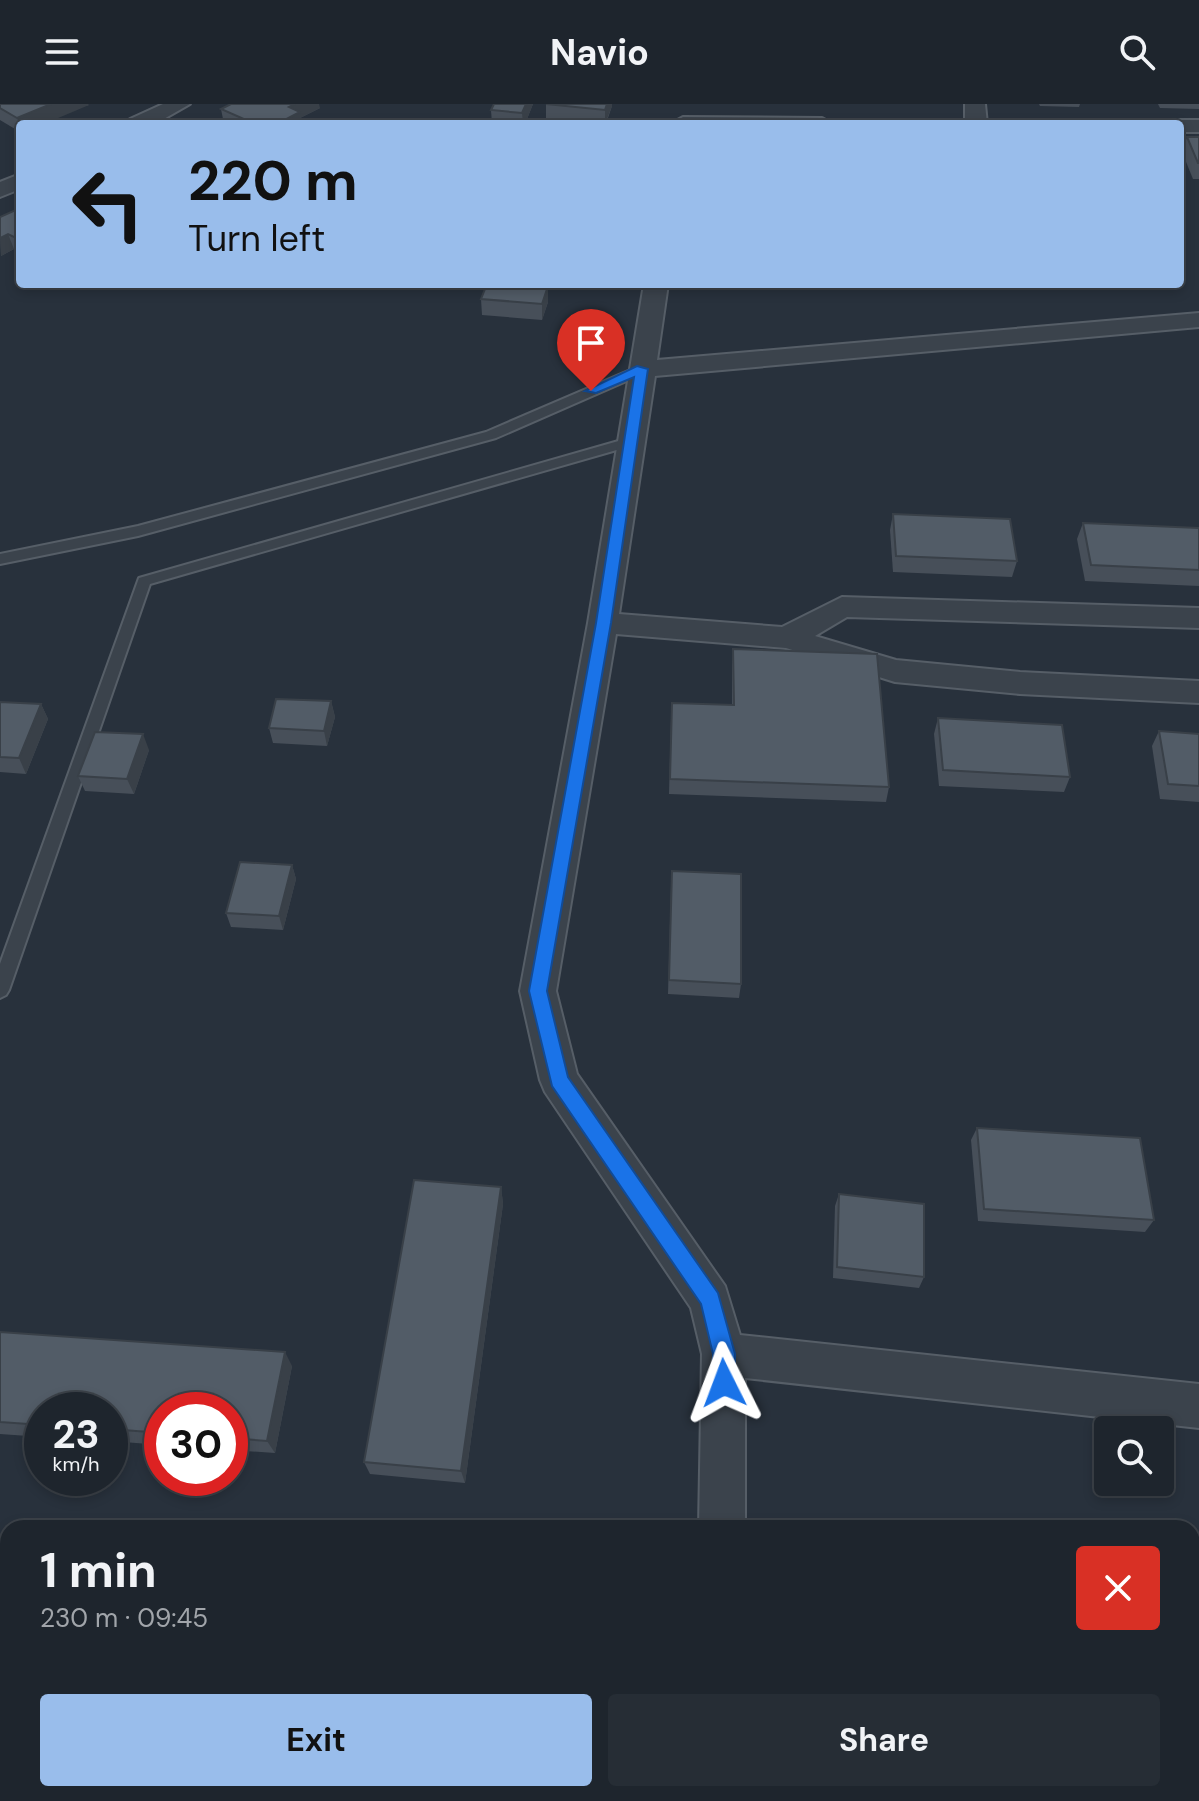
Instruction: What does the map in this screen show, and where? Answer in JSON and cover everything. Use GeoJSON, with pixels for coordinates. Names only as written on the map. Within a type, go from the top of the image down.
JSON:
{"type":"FeatureCollection","features":[{"type":"Feature","properties":{"kind":"street"},"geometry":{"type":"LineString","coordinates":[[146,120],[180,104]]}},
{"type":"Feature","properties":{"kind":"street"},"geometry":{"type":"LineString","coordinates":[[655,288],[603,623],[538,991],[559,1080],[710,1300],[724,1354],[722,1520]]}},
{"type":"Feature","properties":{"kind":"street"},"geometry":{"type":"LineString","coordinates":[[642,369],[1199,320]]}},
{"type":"Feature","properties":{"kind":"street"},"geometry":{"type":"LineString","coordinates":[[787,638],[842,607],[1199,618]]}},
{"type":"Feature","properties":{"kind":"street"},"geometry":{"type":"LineString","coordinates":[[603,623],[787,638],[895,671],[1020,683],[1199,692]]}},
{"type":"Feature","properties":{"kind":"street"},"geometry":{"type":"LineString","coordinates":[[724,1354],[1199,1406]]}},
{"type":"Feature","properties":{"kind":"lane"},"geometry":{"type":"LineString","coordinates":[[0,559],[138,531],[491,435],[642,369]]}},
{"type":"Feature","properties":{"kind":"lane"},"geometry":{"type":"LineString","coordinates":[[0,990],[144,581],[629,442]]}},
{"type":"Feature","properties":{"kind":"building"},"geometry":{"type":"Polygon","coordinates":[[[0,104],[51,104],[17,118],[0,108],[0,104]]]}},
{"type":"Feature","properties":{"kind":"building"},"geometry":{"type":"Polygon","coordinates":[[[231,104],[295,104],[289,107],[300,112],[285,120],[246,120],[221,109],[231,104]]]}},
{"type":"Feature","properties":{"kind":"building"},"geometry":{"type":"Polygon","coordinates":[[[494,104],[526,104],[522,113],[491,110],[494,104]]]}},
{"type":"Feature","properties":{"kind":"building"},"geometry":{"type":"Polygon","coordinates":[[[546,104],[607,104],[605,110],[546,104]]]}},
{"type":"Feature","properties":{"kind":"building"},"geometry":{"type":"Polygon","coordinates":[[[1187,137],[1199,137],[1199,163],[1198,163],[1187,137]]]}},
{"type":"Feature","properties":{"kind":"building"},"geometry":{"type":"Polygon","coordinates":[[[16,210],[16,238],[8,234],[0,238],[0,217],[16,210]]]}},
{"type":"Feature","properties":{"kind":"building"},"geometry":{"type":"Polygon","coordinates":[[[485,288],[547,288],[542,304],[481,299],[485,288]]]}},
{"type":"Feature","properties":{"kind":"building"},"geometry":{"type":"Polygon","coordinates":[[[893,514],[1010,519],[1017,561],[896,556],[893,514]]]}},
{"type":"Feature","properties":{"kind":"building"},"geometry":{"type":"Polygon","coordinates":[[[1083,523],[1199,528],[1199,570],[1091,565],[1083,523]]]}},
{"type":"Feature","properties":{"kind":"building"},"geometry":{"type":"Polygon","coordinates":[[[733,649],[877,654],[889,787],[670,779],[672,703],[734,705],[733,649]]]}},
{"type":"Feature","properties":{"kind":"building"},"geometry":{"type":"Polygon","coordinates":[[[276,699],[331,701],[324,731],[269,728],[276,699]]]}},
{"type":"Feature","properties":{"kind":"building"},"geometry":{"type":"Polygon","coordinates":[[[0,702],[41,704],[19,758],[0,757],[0,702]]]}},
{"type":"Feature","properties":{"kind":"building"},"geometry":{"type":"Polygon","coordinates":[[[938,718],[1062,725],[1070,777],[943,770],[938,718]]]}},
{"type":"Feature","properties":{"kind":"building"},"geometry":{"type":"Polygon","coordinates":[[[1159,731],[1199,734],[1199,786],[1168,784],[1159,731]]]}},
{"type":"Feature","properties":{"kind":"building"},"geometry":{"type":"Polygon","coordinates":[[[95,732],[143,734],[127,779],[78,776],[95,732]]]}},
{"type":"Feature","properties":{"kind":"building"},"geometry":{"type":"Polygon","coordinates":[[[240,862],[292,865],[279,916],[226,913],[240,862]]]}},
{"type":"Feature","properties":{"kind":"building"},"geometry":{"type":"Polygon","coordinates":[[[672,871],[741,874],[741,984],[669,980],[672,871]]]}},
{"type":"Feature","properties":{"kind":"building"},"geometry":{"type":"Polygon","coordinates":[[[977,1128],[1140,1138],[1154,1220],[984,1209],[977,1128]]]}},
{"type":"Feature","properties":{"kind":"building"},"geometry":{"type":"Polygon","coordinates":[[[414,1180],[501,1187],[461,1471],[364,1462],[414,1180]]]}},
{"type":"Feature","properties":{"kind":"building"},"geometry":{"type":"Polygon","coordinates":[[[839,1194],[924,1204],[924,1277],[837,1267],[839,1194]]]}},
{"type":"Feature","properties":{"kind":"building"},"geometry":{"type":"Polygon","coordinates":[[[0,1332],[285,1352],[267,1441],[248,1439],[248,1392],[144,1392],[144,1432],[128,1430],[128,1392],[24,1392],[24,1424],[0,1422],[0,1332]]]}},
{"type":"Feature","properties":{"kind":"route"},"geometry":{"type":"LineString","coordinates":[[591,391],[642,369],[603,623],[538,991],[559,1080],[710,1300],[724,1354],[724,1383]]}}]}
